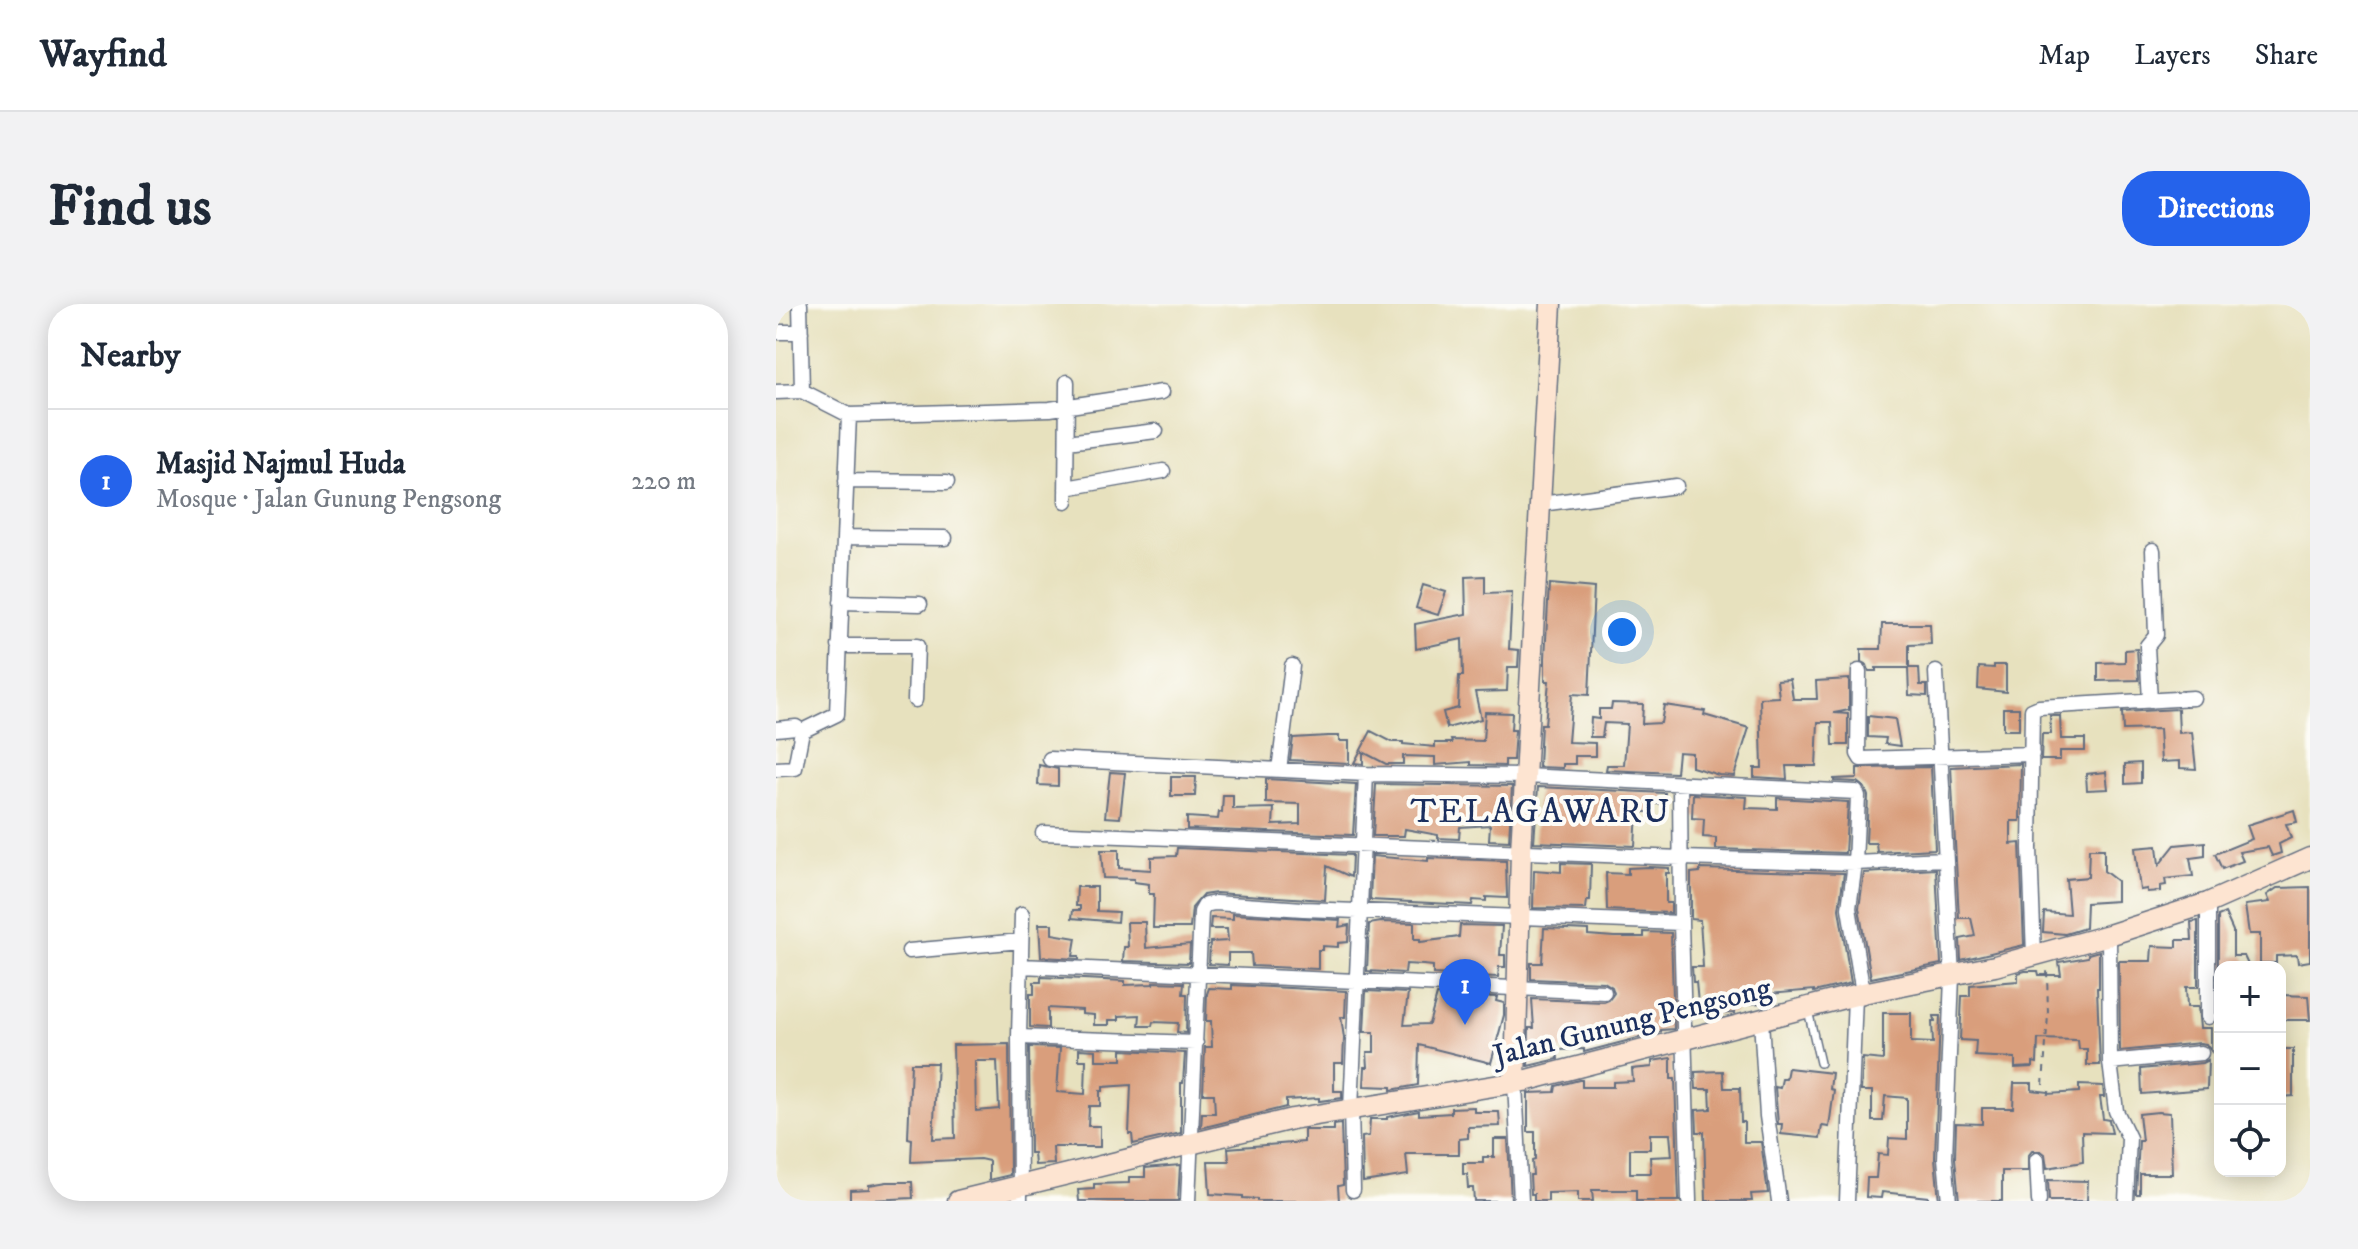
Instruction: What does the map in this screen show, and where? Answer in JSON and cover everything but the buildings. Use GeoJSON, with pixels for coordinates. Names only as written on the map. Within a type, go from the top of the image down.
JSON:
{"type":"FeatureCollection","features":[{"type":"Feature","properties":{"kind":"street"},"geometry":{"type":"LineString","coordinates":[[800,304],[802,391]]}},
{"type":"Feature","properties":{"kind":"street"},"geometry":{"type":"LineString","coordinates":[[1521,1201],[1515,1083],[1521,851],[1551,304]]}},
{"type":"Feature","properties":{"kind":"street"},"geometry":{"type":"LineString","coordinates":[[776,332],[801,332]]}},
{"type":"Feature","properties":{"kind":"street"},"geometry":{"type":"LineString","coordinates":[[1067,382],[1066,494],[1163,471]]}},
{"type":"Feature","properties":{"kind":"street"},"geometry":{"type":"LineString","coordinates":[[776,392],[802,391],[849,415],[1067,406],[1162,392]]}},
{"type":"Feature","properties":{"kind":"street"},"geometry":{"type":"LineString","coordinates":[[802,731],[837,714],[849,415]]}},
{"type":"Feature","properties":{"kind":"street"},"geometry":{"type":"LineString","coordinates":[[1067,442],[1156,431]]}},
{"type":"Feature","properties":{"kind":"street"},"geometry":{"type":"LineString","coordinates":[[846,481],[947,482]]}},
{"type":"Feature","properties":{"kind":"street"},"geometry":{"type":"LineString","coordinates":[[1541,504],[1676,486]]}},
{"type":"Feature","properties":{"kind":"street"},"geometry":{"type":"LineString","coordinates":[[844,537],[945,538]]}},
{"type":"Feature","properties":{"kind":"street"},"geometry":{"type":"LineString","coordinates":[[2150,701],[2147,646],[2156,635],[2153,550]]}},
{"type":"Feature","properties":{"kind":"street"},"geometry":{"type":"LineString","coordinates":[[841,602],[920,604]]}},
{"type":"Feature","properties":{"kind":"street"},"geometry":{"type":"LineString","coordinates":[[839,646],[917,646],[915,700]]}},
{"type":"Feature","properties":{"kind":"street"},"geometry":{"type":"LineString","coordinates":[[1279,770],[1292,666]]}},
{"type":"Feature","properties":{"kind":"street"},"geometry":{"type":"LineString","coordinates":[[1859,671],[1859,758],[2032,754]]}},
{"type":"Feature","properties":{"kind":"street"},"geometry":{"type":"LineString","coordinates":[[1936,672],[1952,976],[1945,1158],[1949,1201]]}},
{"type":"Feature","properties":{"kind":"street"},"geometry":{"type":"LineString","coordinates":[[2040,954],[2030,848],[2033,709],[2193,698]]}},
{"type":"Feature","properties":{"kind":"street"},"geometry":{"type":"LineString","coordinates":[[776,729],[796,727],[802,731]]}},
{"type":"Feature","properties":{"kind":"street"},"geometry":{"type":"LineString","coordinates":[[776,769],[795,768],[802,731]]}},
{"type":"Feature","properties":{"kind":"street"},"geometry":{"type":"LineString","coordinates":[[1050,759],[1366,774],[1525,776],[1856,792],[1855,863],[1849,908],[1859,994],[1847,1201]]}},
{"type":"Feature","properties":{"kind":"street"},"geometry":{"type":"LineString","coordinates":[[1353,1190],[1351,1109],[1355,980],[1366,774]]}},
{"type":"Feature","properties":{"kind":"street"},"geometry":{"type":"LineString","coordinates":[[1680,784],[1689,1201]]}},
{"type":"Feature","properties":{"kind":"street"},"geometry":{"type":"LineString","coordinates":[[1043,833],[1681,858],[1855,863],[1945,859]]}},
{"type":"Feature","properties":{"kind":"street","name":"Jalan Gunung Pengsong"},"geometry":{"type":"LineString","coordinates":[[958,1201],[1020,1193],[1190,1142],[1351,1109],[1515,1083],[1859,994],[1952,976],[2040,954],[2208,903],[2310,858]]}},
{"type":"Feature","properties":{"kind":"street"},"geometry":{"type":"LineString","coordinates":[[2208,903],[2208,1017]]}},
{"type":"Feature","properties":{"kind":"street"},"geometry":{"type":"LineString","coordinates":[[1188,1201],[1201,912],[1207,904],[1681,923]]}},
{"type":"Feature","properties":{"kind":"street"},"geometry":{"type":"LineString","coordinates":[[1020,1193],[1022,914]]}},
{"type":"Feature","properties":{"kind":"street"},"geometry":{"type":"LineString","coordinates":[[2109,935],[2110,1062],[2116,1111],[2129,1138],[2126,1201]]}},
{"type":"Feature","properties":{"kind":"street"},"geometry":{"type":"LineString","coordinates":[[909,951],[1021,941]]}},
{"type":"Feature","properties":{"kind":"street"},"geometry":{"type":"LineString","coordinates":[[1021,966],[1604,992]]}},
{"type":"Feature","properties":{"kind":"street"},"geometry":{"type":"LineString","coordinates":[[1761,1020],[1767,1116],[1779,1201]]}},
{"type":"Feature","properties":{"kind":"street"},"geometry":{"type":"LineString","coordinates":[[1019,1037],[1196,1043]]}},
{"type":"Feature","properties":{"kind":"street"},"geometry":{"type":"LineString","coordinates":[[2110,1062],[2201,1053]]}},
{"type":"Feature","properties":{"kind":"street"},"geometry":{"type":"LineString","coordinates":[[2037,1160],[2039,1201]]}},
{"type":"Feature","properties":{"kind":"lane"},"geometry":{"type":"LineString","coordinates":[[1808,1008],[1820,1063]]}},
{"type":"Feature","properties":{"kind":"path"},"geometry":{"type":"LineString","coordinates":[[2040,954],[2048,1015],[2043,1085]]}},
{"type":"Feature","properties":{"kind":"place","name":"Masjid Najmul Huda"},"geometry":{"type":"Point","coordinates":[1465,1025]}},
{"type":"Feature","properties":{"kind":"district","name":"TELAGAWARU"},"geometry":{"type":"Point","coordinates":[1541,810]}}]}
